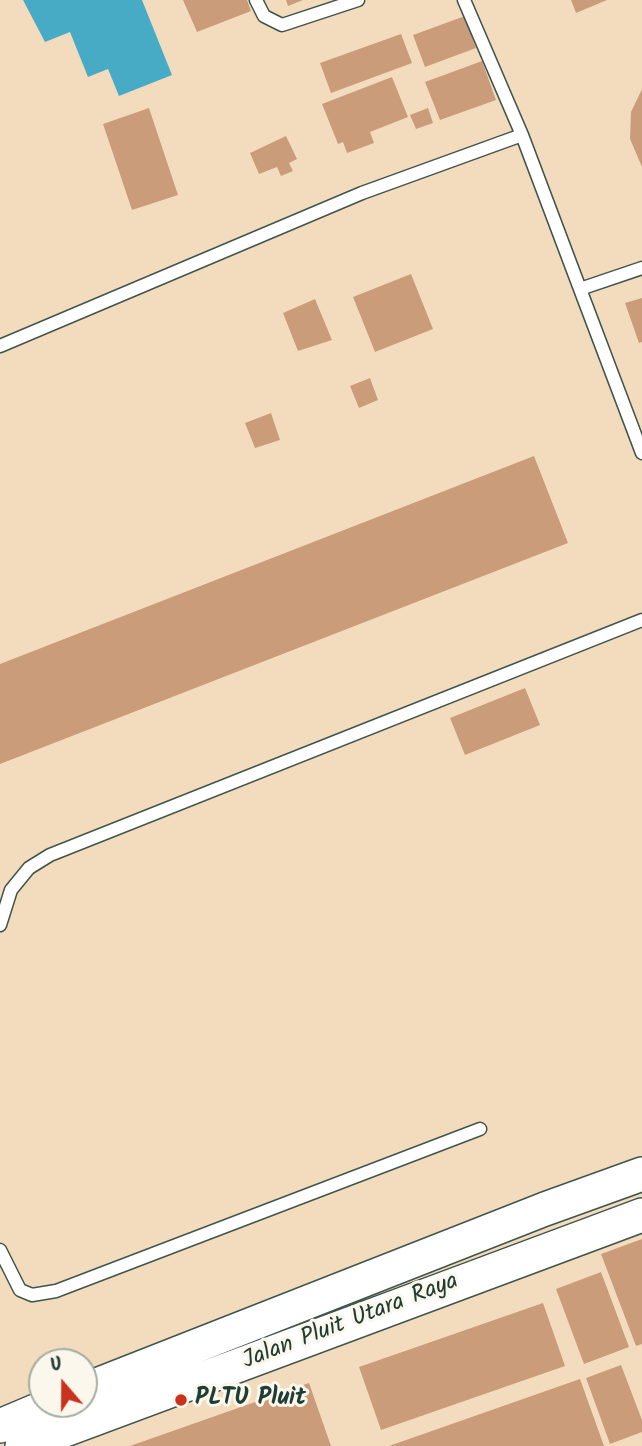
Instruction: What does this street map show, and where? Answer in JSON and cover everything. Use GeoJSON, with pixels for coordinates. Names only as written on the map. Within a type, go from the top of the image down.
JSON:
{"type":"FeatureCollection","features":[{"type":"Feature","properties":{"kind":"street","name":"Jalan Pluit Utara Raya"},"geometry":{"type":"LineString","coordinates":[[98,1385],[545,1209],[642,1174]]}},
{"type":"Feature","properties":{"kind":"street"},"geometry":{"type":"LineString","coordinates":[[545,1209],[557,1246]]}},
{"type":"Feature","properties":{"kind":"street","name":"Jalan Pluit Utara Raya"},"geometry":{"type":"LineString","coordinates":[[8,1427],[557,1246],[642,1215]]}},
{"type":"Feature","properties":{"kind":"street","name":"Jalan Pluit Utara Raya"},"geometry":{"type":"LineString","coordinates":[[8,1427],[28,1417]]}},
{"type":"Feature","properties":{"kind":"lane"},"geometry":{"type":"LineString","coordinates":[[256,0],[264,16],[282,25],[358,0]]}},
{"type":"Feature","properties":{"kind":"lane"},"geometry":{"type":"LineString","coordinates":[[464,0],[522,135],[642,453]]}},
{"type":"Feature","properties":{"kind":"lane"},"geometry":{"type":"LineString","coordinates":[[0,346],[362,194],[522,135]]}},
{"type":"Feature","properties":{"kind":"lane"},"geometry":{"type":"LineString","coordinates":[[580,289],[642,268]]}},
{"type":"Feature","properties":{"kind":"lane"},"geometry":{"type":"LineString","coordinates":[[0,925],[11,890],[29,868],[50,855],[642,620]]}},
{"type":"Feature","properties":{"kind":"lane"},"geometry":{"type":"LineString","coordinates":[[0,1250],[20,1290],[32,1295],[56,1291],[480,1129]]}},
{"type":"Feature","properties":{"kind":"water"},"geometry":{"type":"Polygon","coordinates":[[[23,0],[142,0],[172,75],[119,96],[108,69],[88,77],[70,32],[45,42],[23,0]]]}},
{"type":"Feature","properties":{"kind":"building"},"geometry":{"type":"Polygon","coordinates":[[[183,0],[247,0],[251,11],[197,32],[183,0]]]}},
{"type":"Feature","properties":{"kind":"building"},"geometry":{"type":"Polygon","coordinates":[[[286,0],[303,0],[288,6],[286,0]]]}},
{"type":"Feature","properties":{"kind":"building"},"geometry":{"type":"Polygon","coordinates":[[[571,0],[607,0],[576,13],[571,0]]]}},
{"type":"Feature","properties":{"kind":"building"},"geometry":{"type":"Polygon","coordinates":[[[465,16],[476,48],[425,67],[413,35],[465,16]]]}},
{"type":"Feature","properties":{"kind":"building"},"geometry":{"type":"Polygon","coordinates":[[[401,34],[412,63],[331,93],[320,63],[401,34]]]}},
{"type":"Feature","properties":{"kind":"building"},"geometry":{"type":"Polygon","coordinates":[[[482,61],[496,100],[440,120],[425,82],[482,61]]]}},
{"type":"Feature","properties":{"kind":"building"},"geometry":{"type":"Polygon","coordinates":[[[392,77],[408,117],[370,132],[374,143],[347,153],[343,142],[338,144],[322,104],[392,77]]]}},
{"type":"Feature","properties":{"kind":"building"},"geometry":{"type":"Polygon","coordinates":[[[642,89],[642,167],[630,139],[631,112],[642,89]]]}},
{"type":"Feature","properties":{"kind":"building"},"geometry":{"type":"Polygon","coordinates":[[[149,108],[178,195],[132,210],[103,124],[149,108]]]}},
{"type":"Feature","properties":{"kind":"building"},"geometry":{"type":"Polygon","coordinates":[[[428,108],[433,123],[416,129],[410,115],[428,108]]]}},
{"type":"Feature","properties":{"kind":"building"},"geometry":{"type":"Polygon","coordinates":[[[286,136],[297,159],[289,163],[293,171],[281,176],[277,167],[259,174],[250,153],[286,136]]]}},
{"type":"Feature","properties":{"kind":"building"},"geometry":{"type":"Polygon","coordinates":[[[411,274],[433,329],[375,352],[353,297],[411,274]]]}},
{"type":"Feature","properties":{"kind":"building"},"geometry":{"type":"Polygon","coordinates":[[[642,298],[642,342],[639,343],[625,303],[642,298]]]}},
{"type":"Feature","properties":{"kind":"building"},"geometry":{"type":"Polygon","coordinates":[[[315,299],[332,340],[298,351],[283,313],[315,299]]]}},
{"type":"Feature","properties":{"kind":"building"},"geometry":{"type":"Polygon","coordinates":[[[370,378],[378,400],[359,408],[350,386],[370,378]]]}},
{"type":"Feature","properties":{"kind":"building"},"geometry":{"type":"Polygon","coordinates":[[[271,413],[280,440],[255,448],[245,423],[271,413]]]}},
{"type":"Feature","properties":{"kind":"building"},"geometry":{"type":"Polygon","coordinates":[[[534,456],[568,543],[0,764],[0,664],[534,456]]]}},
{"type":"Feature","properties":{"kind":"building"},"geometry":{"type":"Polygon","coordinates":[[[525,688],[540,725],[465,755],[450,718],[525,688]]]}},
{"type":"Feature","properties":{"kind":"building"},"geometry":{"type":"Polygon","coordinates":[[[642,1239],[642,1344],[636,1346],[601,1254],[642,1239]]]}},
{"type":"Feature","properties":{"kind":"building"},"geometry":{"type":"Polygon","coordinates":[[[601,1272],[629,1347],[584,1364],[556,1289],[601,1272]]]}},
{"type":"Feature","properties":{"kind":"building"},"geometry":{"type":"Polygon","coordinates":[[[543,1303],[565,1366],[381,1430],[359,1367],[543,1303]]]}},
{"type":"Feature","properties":{"kind":"building"},"geometry":{"type":"Polygon","coordinates":[[[621,1365],[642,1420],[642,1432],[610,1444],[586,1378],[621,1365]]]}},
{"type":"Feature","properties":{"kind":"building"},"geometry":{"type":"Polygon","coordinates":[[[580,1379],[604,1446],[389,1446],[580,1379]]]}},
{"type":"Feature","properties":{"kind":"building"},"geometry":{"type":"Polygon","coordinates":[[[309,1383],[331,1446],[130,1446],[309,1383]]]}},
{"type":"Feature","properties":{"kind":"place","name":"PLTU Pluit"},"geometry":{"type":"Point","coordinates":[181,1400]}}]}
